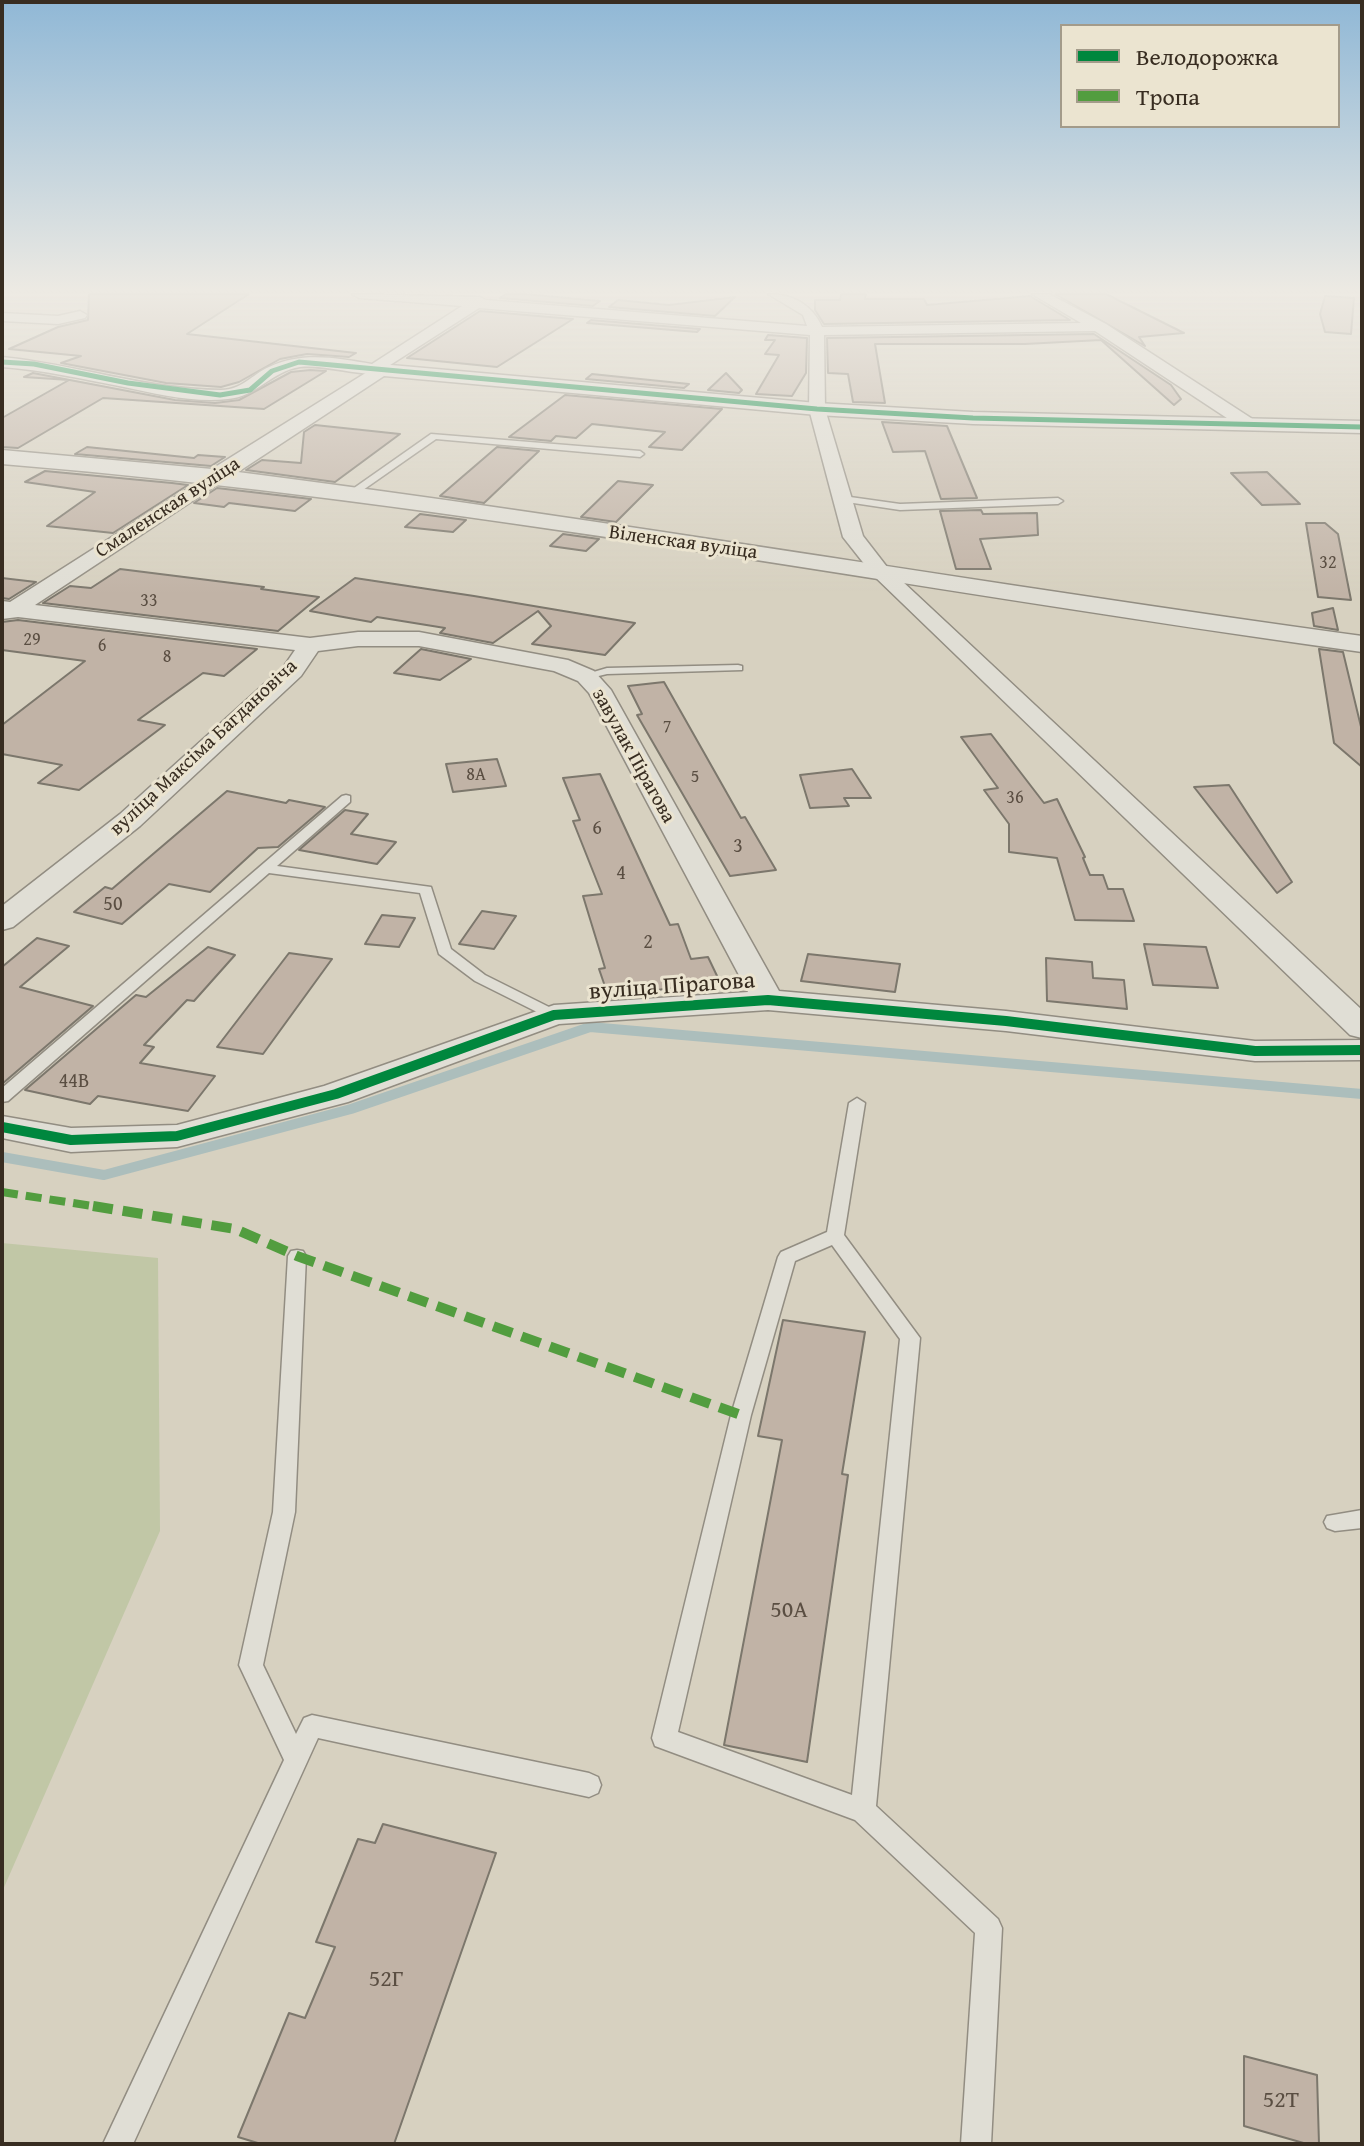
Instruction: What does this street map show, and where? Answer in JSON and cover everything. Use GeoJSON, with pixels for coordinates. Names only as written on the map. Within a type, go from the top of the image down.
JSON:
{"type":"FeatureCollection","features":[{"type":"Feature","properties":{"kind":"street","name":"Смаленская вуліца"},"geometry":{"type":"LineString","coordinates":[[6,612],[343,394]]}},
{"type":"Feature","properties":{"kind":"street"},"geometry":{"type":"LineString","coordinates":[[651,394],[817,409],[973,418],[1362,427]]}},
{"type":"Feature","properties":{"kind":"street"},"geometry":{"type":"LineString","coordinates":[[817,394],[817,409],[853,537],[880,571],[1362,1028]]}},
{"type":"Feature","properties":{"kind":"street"},"geometry":{"type":"LineString","coordinates":[[1206,394],[1248,424]]}},
{"type":"Feature","properties":{"kind":"street","name":"Віленская вуліца"},"geometry":{"type":"LineString","coordinates":[[2,457],[217,476],[880,571],[1154,617],[1362,644]]}},
{"type":"Feature","properties":{"kind":"street"},"geometry":{"type":"LineString","coordinates":[[926,612],[932,602],[943,595],[973,587]]}},
{"type":"Feature","properties":{"kind":"street","name":"вуліца Максіма Багдановіча"},"geometry":{"type":"LineString","coordinates":[[2,921],[130,820],[293,671],[310,645],[6,612]]}},
{"type":"Feature","properties":{"kind":"street","name":"завулак Пірагова"},"geometry":{"type":"LineString","coordinates":[[310,645],[358,639],[419,639],[535,658],[586,676],[599,690],[768,1000]]}},
{"type":"Feature","properties":{"kind":"street","name":"вуліца Пірагова"},"geometry":{"type":"LineString","coordinates":[[2,1127],[71,1140],[177,1136],[336,1094],[554,1015],[768,1000],[1006,1021],[1255,1051],[1362,1050]]}},
{"type":"Feature","properties":{"kind":"lane"},"geometry":{"type":"LineString","coordinates":[[350,495],[434,436],[640,454]]}},
{"type":"Feature","properties":{"kind":"lane"},"geometry":{"type":"LineString","coordinates":[[843,499],[900,507],[1058,501]]}},
{"type":"Feature","properties":{"kind":"lane"},"geometry":{"type":"LineString","coordinates":[[586,676],[607,671],[738,668]]}},
{"type":"Feature","properties":{"kind":"lane"},"geometry":{"type":"LineString","coordinates":[[2,1097],[269,869],[346,799]]}},
{"type":"Feature","properties":{"kind":"lane"},"geometry":{"type":"LineString","coordinates":[[269,869],[426,890],[444,951],[480,978],[554,1015]]}},
{"type":"Feature","properties":{"kind":"lane"},"geometry":{"type":"LineString","coordinates":[[857,1103],[835,1236],[910,1338],[863,1811]]}},
{"type":"Feature","properties":{"kind":"lane"},"geometry":{"type":"LineString","coordinates":[[835,1236],[787,1257],[741,1415],[664,1738],[863,1811],[989,1928],[976,2144]]}},
{"type":"Feature","properties":{"kind":"lane"},"geometry":{"type":"LineString","coordinates":[[296,1759],[251,1665],[284,1512],[297,1256]]}},
{"type":"Feature","properties":{"kind":"lane"},"geometry":{"type":"LineString","coordinates":[[1335,1522],[1362,1519]]}},
{"type":"Feature","properties":{"kind":"lane"},"geometry":{"type":"LineString","coordinates":[[118,2144],[312,1726],[589,1785]]}},
{"type":"Feature","properties":{"kind":"green space"},"geometry":{"type":"Polygon","coordinates":[[[2,1243],[158,1258],[160,1531],[2,1892],[2,1243]]]}},
{"type":"Feature","properties":{"kind":"building"},"geometry":{"type":"Polygon","coordinates":[[[44,394],[144,394],[215,403],[239,400],[250,394],[288,394],[264,409],[103,398],[18,448],[2,447],[2,418],[44,394]]]}},
{"type":"Feature","properties":{"kind":"building"},"geometry":{"type":"Polygon","coordinates":[[[852,394],[883,394],[885,403],[853,402],[852,394]]]}},
{"type":"Feature","properties":{"kind":"building"},"geometry":{"type":"Polygon","coordinates":[[[1162,394],[1178,394],[1181,399],[1174,405],[1162,394]]]}},
{"type":"Feature","properties":{"kind":"building"},"geometry":{"type":"Polygon","coordinates":[[[565,395],[722,409],[682,450],[649,447],[665,432],[592,424],[576,438],[556,436],[551,441],[509,437],[565,395]]]}},
{"type":"Feature","properties":{"kind":"building"},"geometry":{"type":"Polygon","coordinates":[[[882,422],[947,426],[977,498],[941,499],[925,451],[893,452],[882,422]]]}},
{"type":"Feature","properties":{"kind":"building"},"geometry":{"type":"Polygon","coordinates":[[[315,425],[400,434],[335,482],[246,470],[262,460],[301,463],[304,432],[315,425]]]}},
{"type":"Feature","properties":{"kind":"building"},"geometry":{"type":"Polygon","coordinates":[[[87,447],[194,458],[198,455],[225,457],[211,466],[75,454],[87,447]]]}},
{"type":"Feature","properties":{"kind":"building"},"geometry":{"type":"Polygon","coordinates":[[[497,447],[539,451],[484,503],[440,496],[497,447]]]}},
{"type":"Feature","properties":{"kind":"building"},"geometry":{"type":"Polygon","coordinates":[[[45,471],[188,485],[113,533],[47,526],[95,492],[25,482],[45,471]]]}},
{"type":"Feature","properties":{"kind":"building"},"geometry":{"type":"Polygon","coordinates":[[[1267,472],[1300,504],[1262,505],[1231,473],[1267,472]]]}},
{"type":"Feature","properties":{"kind":"building"},"geometry":{"type":"Polygon","coordinates":[[[618,481],[653,485],[616,522],[581,517],[618,481]]]}},
{"type":"Feature","properties":{"kind":"building"},"geometry":{"type":"Polygon","coordinates":[[[217,488],[311,499],[295,511],[229,503],[224,507],[194,503],[217,488]]]}},
{"type":"Feature","properties":{"kind":"building"},"geometry":{"type":"Polygon","coordinates":[[[981,510],[983,514],[1037,513],[1038,535],[980,539],[991,569],[956,569],[940,511],[981,510]]]}},
{"type":"Feature","properties":{"kind":"building"},"geometry":{"type":"Polygon","coordinates":[[[420,514],[466,520],[453,532],[405,527],[420,514]]]}},
{"type":"Feature","properties":{"kind":"building"},"geometry":{"type":"Polygon","coordinates":[[[1306,523],[1325,523],[1338,534],[1351,600],[1318,597],[1306,523]]]}},
{"type":"Feature","properties":{"kind":"building"},"geometry":{"type":"Polygon","coordinates":[[[563,534],[599,539],[586,551],[550,546],[563,534]]]}},
{"type":"Feature","properties":{"kind":"building"},"geometry":{"type":"Polygon","coordinates":[[[120,569],[319,597],[278,631],[43,603],[70,586],[91,588],[120,569]]]}},
{"type":"Feature","properties":{"kind":"building"},"geometry":{"type":"Polygon","coordinates":[[[2,578],[36,582],[9,599],[2,598],[2,578]]]}},
{"type":"Feature","properties":{"kind":"building"},"geometry":{"type":"Polygon","coordinates":[[[355,578],[635,623],[605,655],[532,644],[551,626],[538,611],[493,643],[440,633],[445,628],[377,617],[371,622],[310,611],[355,578]]]}},
{"type":"Feature","properties":{"kind":"building"},"geometry":{"type":"Polygon","coordinates":[[[1333,608],[1338,630],[1314,626],[1312,613],[1333,608]]]}},
{"type":"Feature","properties":{"kind":"building"},"geometry":{"type":"Polygon","coordinates":[[[18,620],[257,649],[224,676],[203,673],[138,720],[165,725],[79,790],[38,783],[62,765],[2,754],[2,725],[85,661],[2,650],[2,622],[18,620]]]}},
{"type":"Feature","properties":{"kind":"building"},"geometry":{"type":"Polygon","coordinates":[[[421,649],[471,659],[440,680],[394,673],[421,649]]]}},
{"type":"Feature","properties":{"kind":"building"},"geometry":{"type":"Polygon","coordinates":[[[1319,649],[1343,652],[1362,731],[1362,767],[1334,743],[1319,649]]]}},
{"type":"Feature","properties":{"kind":"building"},"geometry":{"type":"Polygon","coordinates":[[[664,682],[741,818],[745,817],[776,870],[730,876],[637,715],[642,714],[628,686],[664,682]]]}},
{"type":"Feature","properties":{"kind":"building"},"geometry":{"type":"Polygon","coordinates":[[[991,734],[1044,803],[1057,799],[1085,857],[1090,875],[1103,875],[1108,889],[1123,889],[1134,921],[1075,920],[1057,858],[1009,852],[1009,824],[984,790],[998,788],[961,737],[991,734]]]}},
{"type":"Feature","properties":{"kind":"building"},"geometry":{"type":"Polygon","coordinates":[[[497,759],[506,786],[453,792],[446,764],[497,759]]]}},
{"type":"Feature","properties":{"kind":"building"},"geometry":{"type":"Polygon","coordinates":[[[852,769],[871,798],[844,798],[849,806],[810,808],[800,775],[852,769]]]}},
{"type":"Feature","properties":{"kind":"building"},"geometry":{"type":"Polygon","coordinates":[[[600,774],[670,925],[678,924],[691,959],[708,957],[719,980],[609,998],[599,969],[605,968],[583,896],[602,894],[573,821],[580,820],[563,778],[600,774]]]}},
{"type":"Feature","properties":{"kind":"building"},"geometry":{"type":"Polygon","coordinates":[[[1229,785],[1292,882],[1277,893],[1194,787],[1229,785]]]}},
{"type":"Feature","properties":{"kind":"building"},"geometry":{"type":"Polygon","coordinates":[[[227,791],[325,807],[278,847],[258,848],[210,892],[169,884],[122,924],[74,912],[105,887],[112,889],[227,791]]]}},
{"type":"Feature","properties":{"kind":"building"},"geometry":{"type":"Polygon","coordinates":[[[345,810],[368,814],[351,834],[396,842],[377,864],[299,850],[345,810]]]}},
{"type":"Feature","properties":{"kind":"building"},"geometry":{"type":"Polygon","coordinates":[[[482,911],[516,916],[494,949],[459,944],[482,911]]]}},
{"type":"Feature","properties":{"kind":"building"},"geometry":{"type":"Polygon","coordinates":[[[382,915],[415,918],[399,947],[365,944],[382,915]]]}},
{"type":"Feature","properties":{"kind":"building"},"geometry":{"type":"Polygon","coordinates":[[[37,938],[69,946],[20,987],[93,1006],[2,1084],[2,967],[37,938]]]}},
{"type":"Feature","properties":{"kind":"building"},"geometry":{"type":"Polygon","coordinates":[[[1144,944],[1206,947],[1218,988],[1153,985],[1144,944]]]}},
{"type":"Feature","properties":{"kind":"building"},"geometry":{"type":"Polygon","coordinates":[[[208,947],[235,955],[194,1001],[187,1000],[144,1045],[154,1047],[140,1063],[215,1076],[188,1111],[98,1096],[90,1104],[25,1090],[136,995],[146,997],[208,947]]]}},
{"type":"Feature","properties":{"kind":"building"},"geometry":{"type":"Polygon","coordinates":[[[289,953],[332,959],[263,1054],[217,1047],[289,953]]]}},
{"type":"Feature","properties":{"kind":"building"},"geometry":{"type":"Polygon","coordinates":[[[808,954],[900,964],[895,992],[801,981],[808,954]]]}},
{"type":"Feature","properties":{"kind":"building"},"geometry":{"type":"Polygon","coordinates":[[[1046,958],[1092,962],[1093,978],[1124,980],[1127,1009],[1047,1001],[1046,958]]]}},
{"type":"Feature","properties":{"kind":"building"},"geometry":{"type":"Polygon","coordinates":[[[783,1320],[865,1332],[842,1474],[848,1475],[807,1762],[724,1745],[782,1440],[758,1436],[783,1320]]]}},
{"type":"Feature","properties":{"kind":"building"},"geometry":{"type":"Polygon","coordinates":[[[383,1824],[496,1853],[394,2144],[261,2144],[238,2137],[289,2013],[305,2018],[335,1947],[316,1942],[358,1839],[375,1843],[383,1824]]]}},
{"type":"Feature","properties":{"kind":"building"},"geometry":{"type":"Polygon","coordinates":[[[1244,2056],[1317,2075],[1319,2144],[1307,2144],[1244,2126],[1244,2056]]]}},
{"type":"Feature","properties":{"kind":"waterway"},"geometry":{"type":"LineString","coordinates":[[2,1157],[104,1175],[351,1109],[590,1027],[1362,1094]]}},
{"type":"Feature","properties":{"kind":"marked path"},"geometry":{"type":"LineString","coordinates":[[2,1192],[235,1229],[297,1256],[741,1415]]}},
{"type":"Feature","properties":{"kind":"cycle path"},"geometry":{"type":"LineString","coordinates":[[213,394],[225,394]]}},
{"type":"Feature","properties":{"kind":"cycle path"},"geometry":{"type":"LineString","coordinates":[[653,394],[817,409],[973,418],[1362,427]]}},
{"type":"Feature","properties":{"kind":"cycle path"},"geometry":{"type":"LineString","coordinates":[[2,1127],[71,1140],[177,1136],[336,1094],[554,1015],[768,1000],[1006,1021],[1255,1051],[1362,1050]]}}]}
